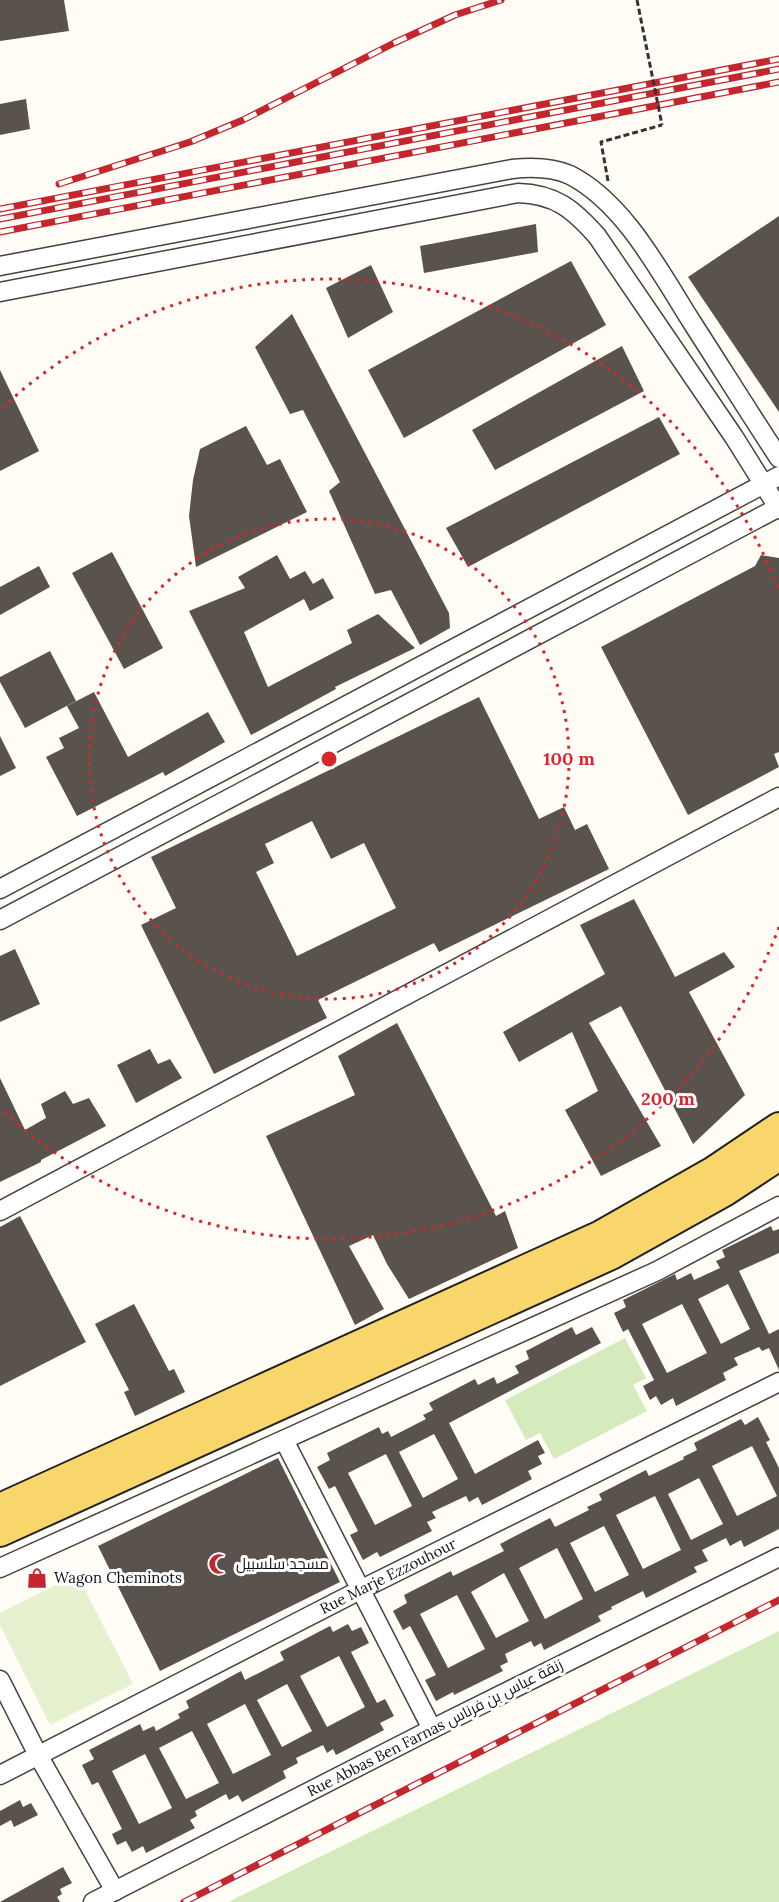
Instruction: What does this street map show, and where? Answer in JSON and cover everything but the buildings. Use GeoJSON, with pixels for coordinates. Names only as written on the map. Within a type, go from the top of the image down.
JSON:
{"type":"FeatureCollection","features":[{"type":"Feature","properties":{"kind":"main road"},"geometry":{"type":"LineString","coordinates":[[0,1508],[601,1235],[712,1172],[779,1127]]}},
{"type":"Feature","properties":{"kind":"main road"},"geometry":{"type":"LineString","coordinates":[[0,1532],[611,1255],[724,1192],[779,1156]]}},
{"type":"Feature","properties":{"kind":"street"},"geometry":{"type":"LineString","coordinates":[[0,266],[512,168],[538,168],[562,172],[598,195],[624,221],[779,459]]}},
{"type":"Feature","properties":{"kind":"street"},"geometry":{"type":"LineString","coordinates":[[0,292],[518,193],[536,193],[551,198],[579,217],[603,244],[734,437],[771,480],[779,507],[0,920]]}},
{"type":"Feature","properties":{"kind":"street"},"geometry":{"type":"LineString","coordinates":[[579,217],[598,195]]}},
{"type":"Feature","properties":{"kind":"street"},"geometry":{"type":"LineString","coordinates":[[0,889],[771,480]]}},
{"type":"Feature","properties":{"kind":"street"},"geometry":{"type":"LineString","coordinates":[[276,743],[288,767]]}},
{"type":"Feature","properties":{"kind":"street"},"geometry":{"type":"LineString","coordinates":[[0,1211],[779,796]]}},
{"type":"Feature","properties":{"kind":"street"},"geometry":{"type":"LineString","coordinates":[[0,1568],[657,1271],[779,1206]]}},
{"type":"Feature","properties":{"kind":"street","name":"Rue Marje Ezzouhour"},"geometry":{"type":"LineString","coordinates":[[0,1775],[360,1590],[779,1382]]}},
{"type":"Feature","properties":{"kind":"street"},"geometry":{"type":"LineString","coordinates":[[284,1440],[432,1729]]}},
{"type":"Feature","properties":{"kind":"street","name":"Rue Abbas Ben Farnas زنقة عباس بن فرناس"},"geometry":{"type":"LineString","coordinates":[[93,1902],[432,1729],[779,1557]]}},
{"type":"Feature","properties":{"kind":"street"},"geometry":{"type":"LineString","coordinates":[[0,1680],[38,1755],[115,1891]]}},
{"type":"Feature","properties":{"kind":"path"},"geometry":{"type":"LineString","coordinates":[[598,195],[608,181],[601,142],[662,125],[637,0]]}},
{"type":"Feature","properties":{"kind":"green space"},"geometry":{"type":"Polygon","coordinates":[[[625,1338],[646,1378],[633,1385],[647,1411],[554,1459],[540,1433],[526,1440],[505,1400],[625,1338]]]}},
{"type":"Feature","properties":{"kind":"green space"},"geometry":{"type":"Polygon","coordinates":[[[77,1574],[133,1684],[50,1725],[0,1625],[0,1613],[77,1574]]]}},
{"type":"Feature","properties":{"kind":"green space"},"geometry":{"type":"Polygon","coordinates":[[[779,1631],[779,1902],[228,1902],[779,1631]]]}},
{"type":"Feature","properties":{"kind":"railway"},"geometry":{"type":"LineString","coordinates":[[59,184],[190,142],[243,120],[394,43],[455,15],[501,0]]}},
{"type":"Feature","properties":{"kind":"railway"},"geometry":{"type":"LineString","coordinates":[[0,209],[779,59]]}},
{"type":"Feature","properties":{"kind":"railway"},"geometry":{"type":"LineString","coordinates":[[0,219],[779,69]]}},
{"type":"Feature","properties":{"kind":"railway"},"geometry":{"type":"LineString","coordinates":[[0,232],[779,82]]}},
{"type":"Feature","properties":{"kind":"railway"},"geometry":{"type":"LineString","coordinates":[[184,1902],[779,1600]]}},
{"type":"Feature","properties":{"kind":"place","name":"مسجد سلسبيل"},"geometry":{"type":"Point","coordinates":[219,1564]}},
{"type":"Feature","properties":{"kind":"place","name":"Wagon Cheminots"},"geometry":{"type":"Point","coordinates":[37,1578]}}]}
